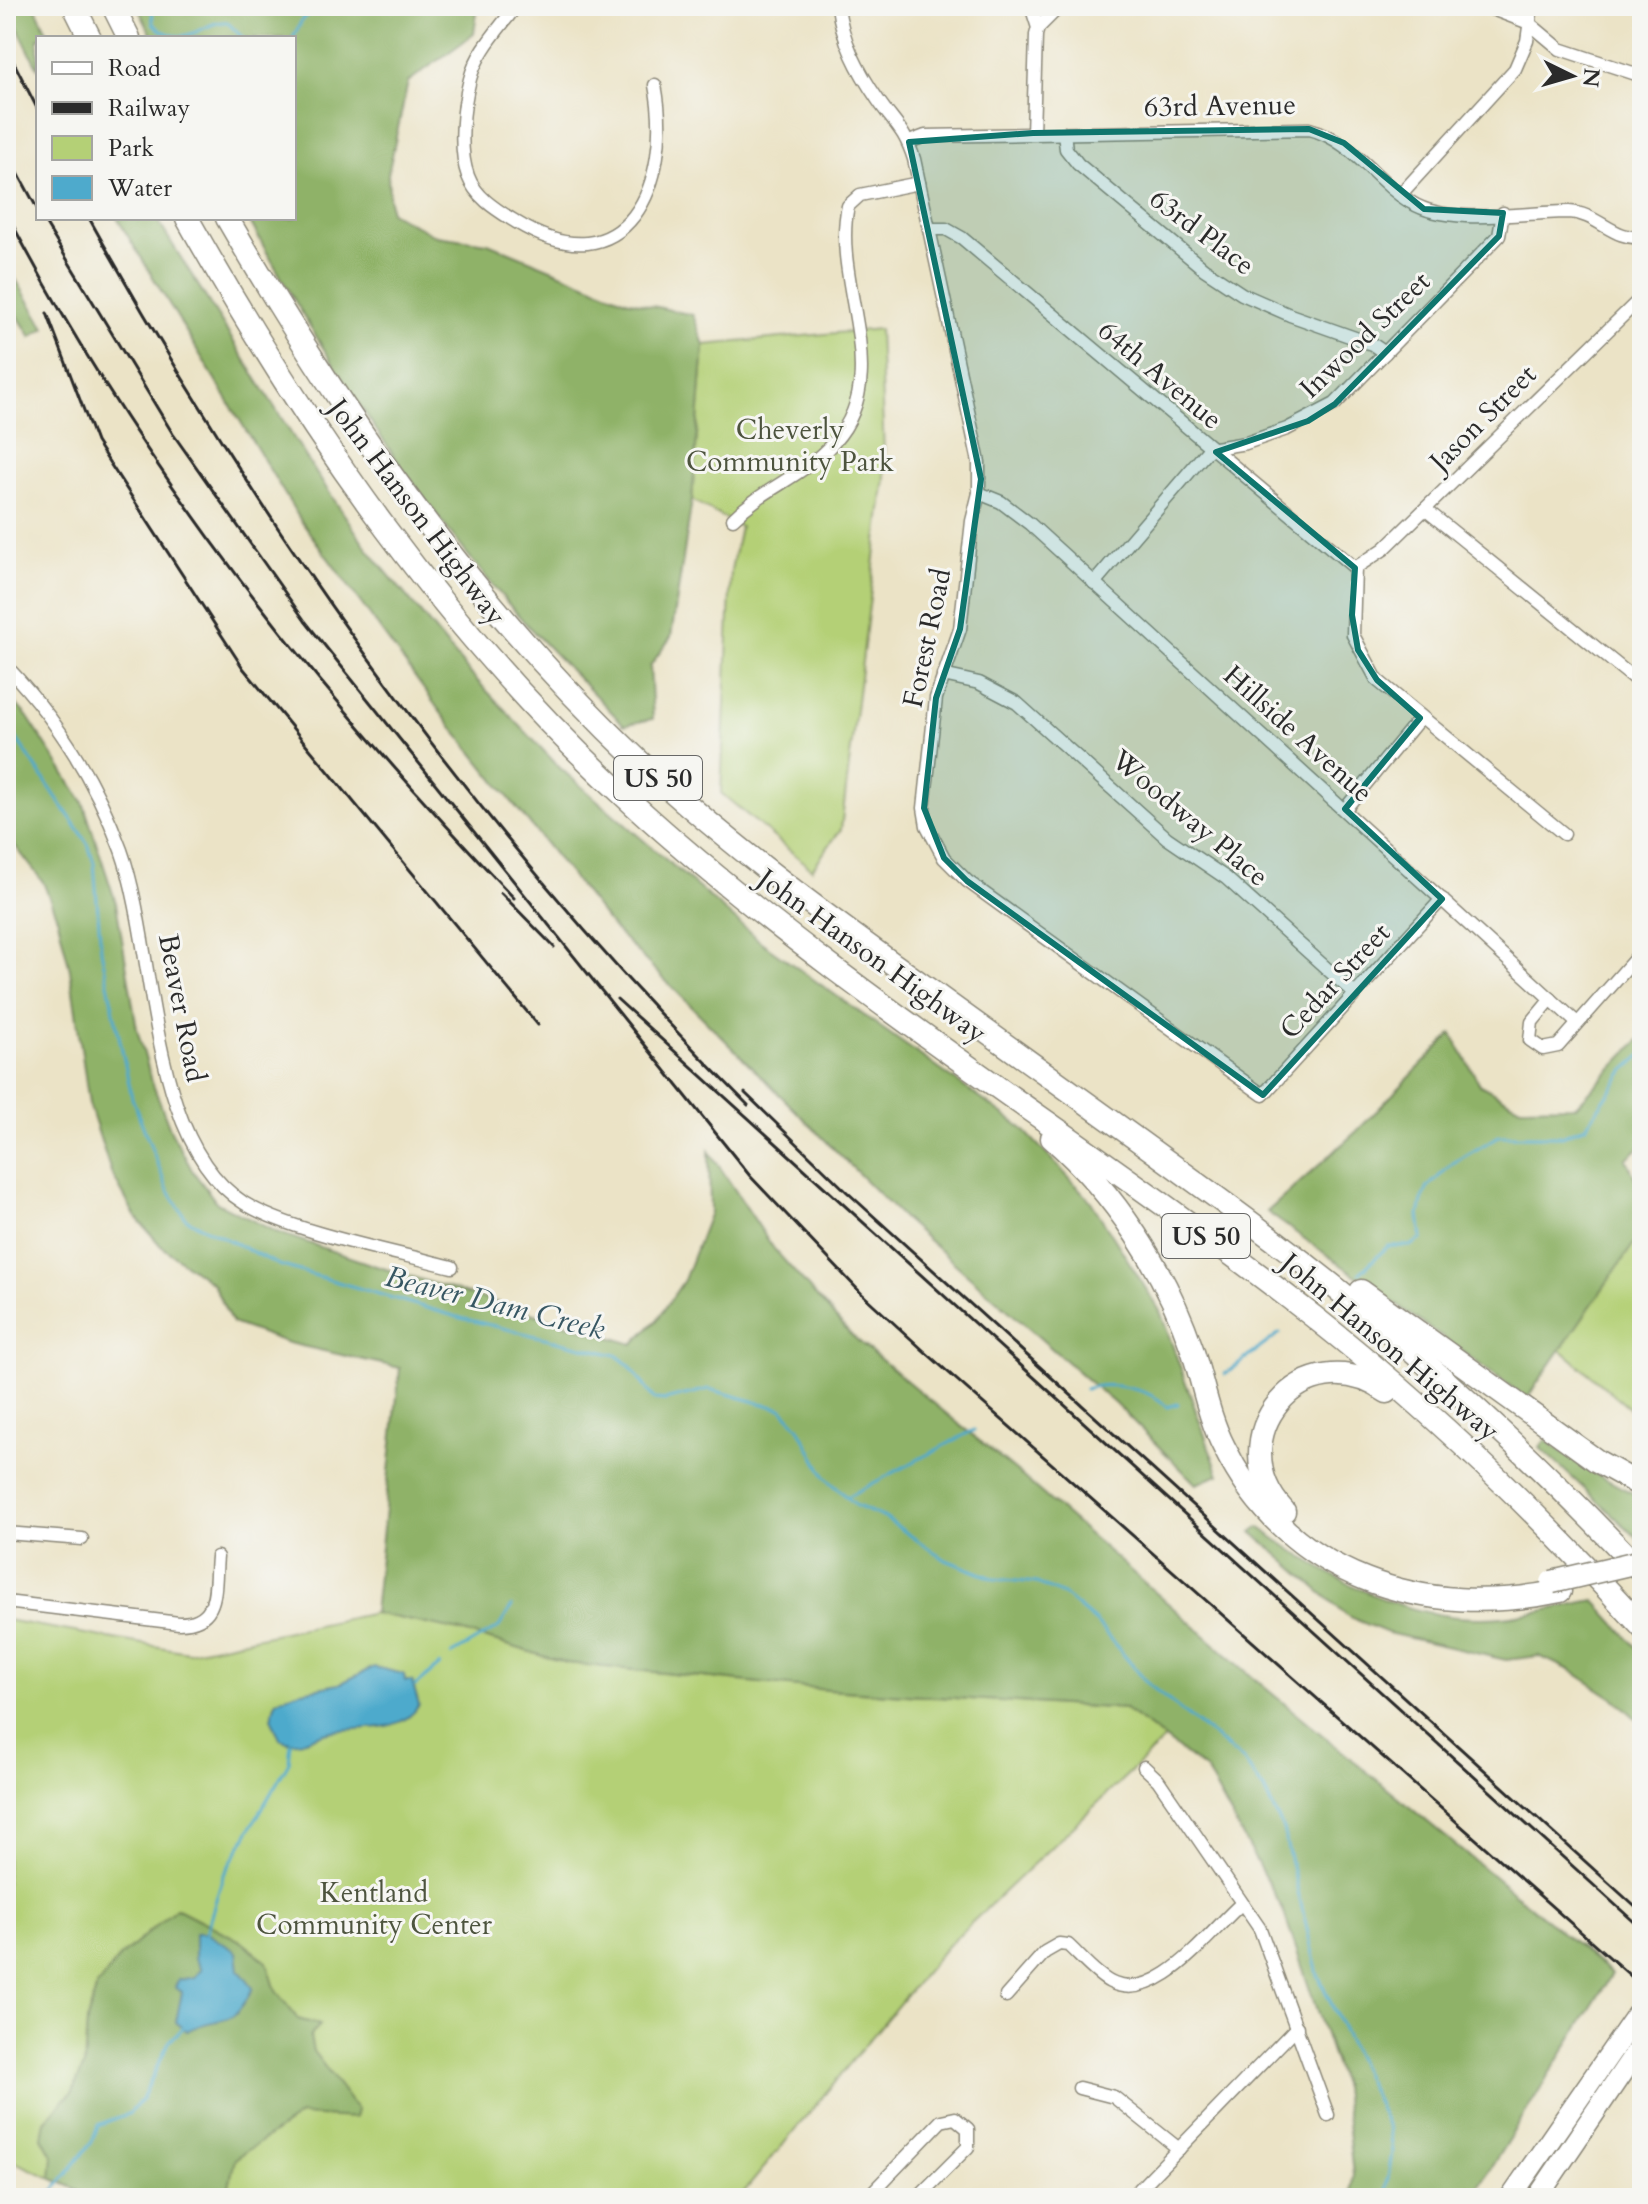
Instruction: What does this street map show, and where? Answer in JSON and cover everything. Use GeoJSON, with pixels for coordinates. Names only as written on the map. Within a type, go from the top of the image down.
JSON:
{"type":"FeatureCollection","features":[{"type":"Feature","properties":{"kind":"highway"},"geometry":{"type":"LineString","coordinates":[[74,6],[89,36]]}},
{"type":"Feature","properties":{"kind":"highway"},"geometry":{"type":"LineString","coordinates":[[113,6],[128,36]]}},
{"type":"Feature","properties":{"kind":"highway","name":"John Hanson Highway"},"geometry":{"type":"LineString","coordinates":[[188,220],[261,344],[346,474],[416,569],[517,690],[601,775],[716,876],[1289,1298],[1442,1427],[1557,1537],[1642,1627]]}},
{"type":"Feature","properties":{"kind":"highway","name":"John Hanson Highway"},"geometry":{"type":"LineString","coordinates":[[228,220],[343,406],[409,501],[506,622],[612,735],[717,830],[819,910],[1226,1204],[1328,1282],[1450,1384],[1535,1462],[1642,1572]]}},
{"type":"Feature","properties":{"kind":"highway"},"geometry":{"type":"LineString","coordinates":[[960,1058],[1073,1158],[1130,1227],[1167,1289],[1185,1329],[1223,1446],[1247,1486],[1289,1532],[1351,1573],[1419,1596],[1481,1602],[1642,1572]]}},
{"type":"Feature","properties":{"kind":"highway"},"geometry":{"type":"LineString","coordinates":[[1226,1204],[1275,1228],[1564,1438],[1642,1486]]}},
{"type":"Feature","properties":{"kind":"highway"},"geometry":{"type":"LineString","coordinates":[[1442,1427],[1364,1379],[1347,1374],[1322,1375],[1293,1388],[1271,1412],[1260,1447],[1263,1476],[1273,1497],[1298,1524],[1338,1552],[1377,1571],[1455,1589],[1556,1587],[1642,1561]]}},
{"type":"Feature","properties":{"kind":"main road"},"geometry":{"type":"LineString","coordinates":[[1510,2198],[1642,2007]]}},
{"type":"Feature","properties":{"kind":"main road"},"geometry":{"type":"LineString","coordinates":[[1537,2198],[1642,2043]]}},
{"type":"Feature","properties":{"kind":"street"},"geometry":{"type":"LineString","coordinates":[[516,6],[477,61],[470,79],[464,161],[468,176],[484,200],[522,226],[563,243],[590,244],[606,240],[634,220],[650,189],[659,120],[655,85]]}},
{"type":"Feature","properties":{"kind":"street","name":"Forest Road"},"geometry":{"type":"LineString","coordinates":[[838,6],[853,57],[909,142],[979,462],[979,493],[972,521],[960,629],[943,675],[933,718],[924,808],[927,826],[944,858],[967,881],[1263,1095]]}},
{"type":"Feature","properties":{"kind":"street"},"geometry":{"type":"LineString","coordinates":[[1031,6],[1038,28],[1032,87],[1033,133]]}},
{"type":"Feature","properties":{"kind":"street"},"geometry":{"type":"LineString","coordinates":[[1038,28],[1060,6]]}},
{"type":"Feature","properties":{"kind":"street"},"geometry":{"type":"LineString","coordinates":[[1484,6],[1529,23],[1560,49],[1642,76]]}},
{"type":"Feature","properties":{"kind":"street"},"geometry":{"type":"LineString","coordinates":[[1400,195],[1515,69],[1522,57],[1532,6]]}},
{"type":"Feature","properties":{"kind":"street","name":"63rd Avenue"},"geometry":{"type":"LineString","coordinates":[[909,142],[925,136],[1309,129],[1344,143],[1412,204],[1437,212],[1580,213],[1625,237],[1642,237]]}},
{"type":"Feature","properties":{"kind":"street","name":"63rd Place"},"geometry":{"type":"LineString","coordinates":[[1064,133],[1066,149],[1078,164],[1204,269],[1261,303],[1372,344],[1385,353]]}},
{"type":"Feature","properties":{"kind":"street"},"geometry":{"type":"LineString","coordinates":[[733,519],[756,497],[796,477],[817,461],[852,417],[860,391],[861,364],[845,235],[848,206],[860,195],[919,183]]}},
{"type":"Feature","properties":{"kind":"street","name":"Inwood Street"},"geometry":{"type":"LineString","coordinates":[[1209,449],[1266,437],[1323,413],[1499,236],[1503,213]]}},
{"type":"Feature","properties":{"kind":"street","name":"64th Avenue"},"geometry":{"type":"LineString","coordinates":[[929,229],[946,229],[962,238],[1209,449],[1244,474],[1355,568]]}},
{"type":"Feature","properties":{"kind":"street","name":"Jason Street"},"geometry":{"type":"LineString","coordinates":[[1355,568],[1374,558],[1642,297]]}},
{"type":"Feature","properties":{"kind":"street"},"geometry":{"type":"LineString","coordinates":[[1094,583],[1209,449]]}},
{"type":"Feature","properties":{"kind":"street","name":"Hillside Avenue"},"geometry":{"type":"LineString","coordinates":[[979,493],[1018,514],[1576,1022]]}},
{"type":"Feature","properties":{"kind":"street"},"geometry":{"type":"LineString","coordinates":[[1425,509],[1642,685]]}},
{"type":"Feature","properties":{"kind":"street"},"geometry":{"type":"LineString","coordinates":[[1355,568],[1352,615],[1358,650],[1377,680],[1564,834]]}},
{"type":"Feature","properties":{"kind":"street","name":"Beaver Road"},"geometry":{"type":"LineString","coordinates":[[6,666],[70,746],[121,850],[137,905],[165,1064],[177,1106],[206,1165],[244,1203],[263,1212],[292,1223],[452,1267]]}},
{"type":"Feature","properties":{"kind":"street","name":"Woodway Place"},"geometry":{"type":"LineString","coordinates":[[943,675],[979,683],[1017,703],[1175,844],[1226,878],[1355,994]]}},
{"type":"Feature","properties":{"kind":"street"},"geometry":{"type":"LineString","coordinates":[[1345,809],[1420,718]]}},
{"type":"Feature","properties":{"kind":"street","name":"Cedar Street"},"geometry":{"type":"LineString","coordinates":[[1263,1095],[1442,899]]}},
{"type":"Feature","properties":{"kind":"street"},"geometry":{"type":"LineString","coordinates":[[1551,999],[1532,1022],[1529,1035],[1533,1045],[1552,1049],[1642,951]]}},
{"type":"Feature","properties":{"kind":"street"},"geometry":{"type":"LineString","coordinates":[[6,1533],[82,1539]]}},
{"type":"Feature","properties":{"kind":"street"},"geometry":{"type":"LineString","coordinates":[[6,1602],[179,1623],[199,1621],[211,1607],[217,1557]]}},
{"type":"Feature","properties":{"kind":"street"},"geometry":{"type":"LineString","coordinates":[[1144,1767],[1218,1864],[1260,1929],[1328,2115]]}},
{"type":"Feature","properties":{"kind":"street"},"geometry":{"type":"LineString","coordinates":[[1006,1996],[1045,1952],[1059,1944],[1068,1945],[1108,1981],[1132,1988],[1155,1983],[1241,1904]]}},
{"type":"Feature","properties":{"kind":"street"},"geometry":{"type":"LineString","coordinates":[[1131,2198],[1297,2027]]}},
{"type":"Feature","properties":{"kind":"street"},"geometry":{"type":"LineString","coordinates":[[1079,2088],[1114,2097],[1179,2149]]}},
{"type":"Feature","properties":{"kind":"street"},"geometry":{"type":"LineString","coordinates":[[867,2198],[941,2121],[955,2118],[968,2129],[968,2147],[917,2198]]}},
{"type":"Feature","properties":{"kind":"highlighted area"},"geometry":{"type":"Polygon","coordinates":[[[1309,129],[1344,143],[1424,209],[1503,213],[1499,236],[1335,404],[1308,421],[1216,452],[1355,568],[1352,615],[1358,650],[1377,680],[1420,718],[1345,809],[1442,899],[1263,1095],[967,881],[944,858],[924,808],[936,698],[960,629],[981,479],[909,142],[1033,133],[1309,129]]]}},
{"type":"Feature","properties":{"kind":"green space"},"geometry":{"type":"Polygon","coordinates":[[[7,6],[35,6],[49,36],[36,36],[36,65],[7,6]]]}},
{"type":"Feature","properties":{"kind":"green space"},"geometry":{"type":"Polygon","coordinates":[[[137,6],[478,6],[474,34],[408,82],[388,174],[390,212],[436,236],[488,243],[626,300],[693,315],[704,345],[692,500],[671,637],[650,666],[653,719],[624,725],[531,629],[479,569],[372,424],[307,322],[249,220],[296,220],[296,36],[152,36],[137,6]]]}},
{"type":"Feature","properties":{"kind":"green space"},"geometry":{"type":"Polygon","coordinates":[[[118,220],[157,220],[314,470],[369,551],[469,672],[560,768],[761,942],[1022,1128],[1090,1200],[1160,1311],[1219,1475],[1196,1484],[1123,1411],[904,1219],[613,928],[444,717],[301,521],[118,220]]]}},
{"type":"Feature","properties":{"kind":"green space"},"geometry":{"type":"Polygon","coordinates":[[[6,263],[45,328],[31,337],[6,297],[6,263]]]}},
{"type":"Feature","properties":{"kind":"green space","name":"Cheverly Community Park"},"geometry":{"type":"Polygon","coordinates":[[[879,329],[885,478],[841,829],[812,869],[721,793],[731,570],[740,527],[692,500],[704,345],[879,329]]]}},
{"type":"Feature","properties":{"kind":"green space"},"geometry":{"type":"Polygon","coordinates":[[[6,693],[27,716],[83,802],[116,903],[137,1029],[152,1082],[171,1131],[192,1170],[217,1203],[276,1232],[376,1266],[633,1344],[657,1320],[684,1280],[710,1212],[709,1151],[774,1249],[850,1334],[1023,1477],[1257,1681],[1612,1974],[1472,2198],[1351,2198],[1353,2174],[1343,2088],[1283,1910],[1206,1770],[1125,1709],[828,1690],[567,1663],[460,1631],[374,1613],[400,1368],[288,1343],[232,1323],[213,1284],[161,1246],[135,1216],[111,1172],[89,1104],[70,970],[58,920],[43,882],[6,834],[6,693]]]}},
{"type":"Feature","properties":{"kind":"green space"},"geometry":{"type":"Polygon","coordinates":[[[1452,1034],[1480,1085],[1520,1107],[1576,1106],[1642,1037],[1642,1145],[1626,1159],[1642,1192],[1642,1232],[1527,1398],[1267,1212],[1357,1131],[1452,1034]]]}},
{"type":"Feature","properties":{"kind":"green space"},"geometry":{"type":"Polygon","coordinates":[[[1637,1238],[1642,1243],[1642,1419],[1560,1349],[1637,1238]]]}},
{"type":"Feature","properties":{"kind":"green space"},"geometry":{"type":"Polygon","coordinates":[[[1546,1440],[1582,1467],[1642,1498],[1642,1542],[1540,1448],[1546,1440]]]}},
{"type":"Feature","properties":{"kind":"green space"},"geometry":{"type":"Polygon","coordinates":[[[1259,1527],[1343,1581],[1404,1606],[1436,1614],[1469,1618],[1503,1617],[1594,1600],[1642,1653],[1642,1724],[1616,1700],[1570,1670],[1539,1656],[1506,1660],[1388,1633],[1349,1617],[1252,1532],[1259,1527]]]}},
{"type":"Feature","properties":{"kind":"green space","name":"Kentland Community Center"},"geometry":{"type":"Polygon","coordinates":[[[374,1613],[460,1631],[567,1663],[828,1690],[1125,1709],[1165,1739],[946,1947],[739,2198],[96,2198],[6,2158],[6,1620],[188,1652],[374,1613]]]}},
{"type":"Feature","properties":{"kind":"green space"},"geometry":{"type":"Polygon","coordinates":[[[176,1908],[241,1941],[267,1962],[276,1991],[298,2019],[320,2025],[310,2037],[313,2051],[357,2110],[355,2118],[300,2115],[235,2159],[229,2186],[231,2198],[96,2198],[51,2178],[53,2157],[42,2137],[45,2121],[73,2091],[84,2066],[87,2021],[97,1986],[118,1959],[176,1908]]]}},
{"type":"Feature","properties":{"kind":"water"},"geometry":{"type":"Polygon","coordinates":[[[374,1667],[404,1674],[405,1681],[412,1681],[419,1705],[411,1715],[378,1728],[339,1730],[298,1742],[280,1739],[271,1718],[276,1701],[297,1692],[339,1684],[374,1667]]]}},
{"type":"Feature","properties":{"kind":"water"},"geometry":{"type":"Polygon","coordinates":[[[195,1933],[206,1933],[237,1952],[239,1970],[253,1988],[231,2017],[187,2031],[176,2022],[182,1992],[175,1987],[179,1980],[195,1977],[201,1970],[195,1958],[195,1933]]]}},
{"type":"Feature","properties":{"kind":"waterway"},"geometry":{"type":"LineString","coordinates":[[152,6],[153,24],[175,36]]}},
{"type":"Feature","properties":{"kind":"waterway"},"geometry":{"type":"LineString","coordinates":[[294,36],[303,18],[331,6]]}},
{"type":"Feature","properties":{"kind":"waterway"},"geometry":{"type":"LineString","coordinates":[[185,36],[227,22],[241,36]]}},
{"type":"Feature","properties":{"kind":"waterway"},"geometry":{"type":"LineString","coordinates":[[175,36],[185,36]]}},
{"type":"Feature","properties":{"kind":"waterway","name":"Beaver Dam Creek"},"geometry":{"type":"LineString","coordinates":[[6,723],[88,844],[94,863],[101,950],[132,1098],[167,1188],[186,1219],[279,1265],[461,1318],[616,1355],[629,1365],[654,1399],[665,1400],[709,1389],[782,1409],[798,1426],[825,1477],[857,1506],[885,1518],[946,1560],[995,1579],[1037,1583],[1065,1596],[1096,1622],[1149,1685],[1243,1760],[1264,1790],[1283,1829],[1318,1975],[1389,2129],[1392,2152],[1385,2198]]}},
{"type":"Feature","properties":{"kind":"waterway"},"geometry":{"type":"LineString","coordinates":[[1360,1273],[1388,1246],[1410,1246],[1422,1239],[1419,1215],[1422,1201],[1428,1187],[1453,1163],[1499,1136],[1562,1136],[1586,1126],[1625,1070],[1642,1055]]}},
{"type":"Feature","properties":{"kind":"waterway"},"geometry":{"type":"LineString","coordinates":[[1225,1374],[1280,1333]]}},
{"type":"Feature","properties":{"kind":"waterway"},"geometry":{"type":"LineString","coordinates":[[1085,1389],[1117,1386],[1150,1395],[1167,1407],[1178,1404]]}},
{"type":"Feature","properties":{"kind":"waterway"},"geometry":{"type":"LineString","coordinates":[[847,1497],[974,1430]]}},
{"type":"Feature","properties":{"kind":"waterway"},"geometry":{"type":"LineString","coordinates":[[451,1655],[499,1627],[512,1606]]}},
{"type":"Feature","properties":{"kind":"waterway"},"geometry":{"type":"LineString","coordinates":[[415,1686],[440,1665]]}},
{"type":"Feature","properties":{"kind":"waterway"},"geometry":{"type":"LineString","coordinates":[[206,1933],[223,1876],[289,1762],[291,1743]]}},
{"type":"Feature","properties":{"kind":"waterway"},"geometry":{"type":"LineString","coordinates":[[48,2198],[92,2142],[98,2125],[130,2113],[142,2099],[169,2042],[183,2028]]}},
{"type":"Feature","properties":{"kind":"railway"},"geometry":{"type":"LineString","coordinates":[[6,47],[36,106]]}},
{"type":"Feature","properties":{"kind":"railway"},"geometry":{"type":"LineString","coordinates":[[6,151],[36,206]]}},
{"type":"Feature","properties":{"kind":"railway"},"geometry":{"type":"LineString","coordinates":[[6,212],[114,398],[173,487],[236,573],[370,739],[514,898]]}},
{"type":"Feature","properties":{"kind":"railway"},"geometry":{"type":"LineString","coordinates":[[43,220],[173,434],[305,621],[750,1176],[862,1294],[923,1350],[1642,1986]]}},
{"type":"Feature","properties":{"kind":"railway"},"geometry":{"type":"LineString","coordinates":[[90,220],[158,338],[231,455],[307,571],[388,684],[472,795],[560,902],[652,1005],[748,1105]]}},
{"type":"Feature","properties":{"kind":"railway"},"geometry":{"type":"LineString","coordinates":[[47,313],[96,442],[243,668],[538,1025]]}},
{"type":"Feature","properties":{"kind":"railway"},"geometry":{"type":"LineString","coordinates":[[501,893],[554,947]]}},
{"type":"Feature","properties":{"kind":"railway"},"geometry":{"type":"LineString","coordinates":[[617,999],[1642,1929]]}},
{"type":"Feature","properties":{"kind":"railway"},"geometry":{"type":"LineString","coordinates":[[745,1093],[847,1192],[1642,1913]]}}]}
